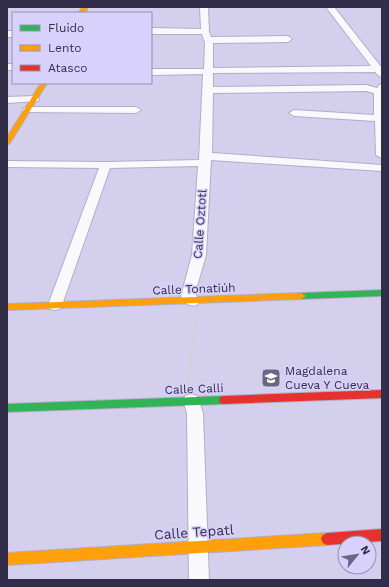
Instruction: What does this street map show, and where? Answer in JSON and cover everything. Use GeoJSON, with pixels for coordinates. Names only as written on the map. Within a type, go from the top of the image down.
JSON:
{"type":"FeatureCollection","features":[{"type":"Feature","properties":{"kind":"street","name":"Calle Oztotl"},"geometry":{"type":"LineString","coordinates":[[192,301],[188,296],[188,292],[197,269],[199,255],[209,71],[204,7]]}},
{"type":"Feature","properties":{"kind":"street"},"geometry":{"type":"LineString","coordinates":[[330,7],[380,72]]}},
{"type":"Feature","properties":{"kind":"street"},"geometry":{"type":"LineString","coordinates":[[152,31],[207,36],[288,39]]}},
{"type":"Feature","properties":{"kind":"street"},"geometry":{"type":"LineString","coordinates":[[152,72],[380,72]]}},
{"type":"Feature","properties":{"kind":"street"},"geometry":{"type":"LineString","coordinates":[[7,143],[43,84]]}},
{"type":"Feature","properties":{"kind":"street"},"geometry":{"type":"LineString","coordinates":[[208,90],[381,89],[380,118],[382,155]]}},
{"type":"Feature","properties":{"kind":"street"},"geometry":{"type":"LineString","coordinates":[[7,100],[34,99]]}},
{"type":"Feature","properties":{"kind":"street"},"geometry":{"type":"LineString","coordinates":[[28,110],[136,110]]}},
{"type":"Feature","properties":{"kind":"street"},"geometry":{"type":"LineString","coordinates":[[294,113],[380,118]]}},
{"type":"Feature","properties":{"kind":"street"},"geometry":{"type":"LineString","coordinates":[[7,164],[106,165],[205,160],[382,168]]}},
{"type":"Feature","properties":{"kind":"street"},"geometry":{"type":"LineString","coordinates":[[55,305],[106,165]]}},
{"type":"Feature","properties":{"kind":"street","name":"Calle Tonatiúh"},"geometry":{"type":"LineString","coordinates":[[7,307],[382,293]]}},
{"type":"Feature","properties":{"kind":"street","name":"Calle Calli"},"geometry":{"type":"LineString","coordinates":[[7,408],[382,394]]}},
{"type":"Feature","properties":{"kind":"street"},"geometry":{"type":"LineString","coordinates":[[191,401],[195,413],[199,580]]}},
{"type":"Feature","properties":{"kind":"street","name":"Calle Tepatl"},"geometry":{"type":"LineString","coordinates":[[7,559],[382,535]]}},
{"type":"Feature","properties":{"kind":"path"},"geometry":{"type":"LineString","coordinates":[[191,401],[187,387],[197,313],[192,301]]}},
{"type":"Feature","properties":{"kind":"traffic: fast"},"geometry":{"type":"LineString","coordinates":[[301,296],[382,293]]}},
{"type":"Feature","properties":{"kind":"traffic: fast"},"geometry":{"type":"LineString","coordinates":[[7,408],[224,400]]}},
{"type":"Feature","properties":{"kind":"traffic: slow"},"geometry":{"type":"LineString","coordinates":[[82,12],[85,7]]}},
{"type":"Feature","properties":{"kind":"traffic: slow"},"geometry":{"type":"LineString","coordinates":[[7,143],[43,84]]}},
{"type":"Feature","properties":{"kind":"traffic: slow"},"geometry":{"type":"LineString","coordinates":[[7,307],[301,296]]}},
{"type":"Feature","properties":{"kind":"traffic: slow"},"geometry":{"type":"LineString","coordinates":[[7,559],[327,539]]}},
{"type":"Feature","properties":{"kind":"traffic: jam"},"geometry":{"type":"LineString","coordinates":[[224,400],[382,394]]}},
{"type":"Feature","properties":{"kind":"traffic: jam"},"geometry":{"type":"LineString","coordinates":[[327,539],[382,535]]}},
{"type":"Feature","properties":{"kind":"place","name":"Magdalena Cueva Y Cueva"},"geometry":{"type":"Point","coordinates":[271,378]}}]}
